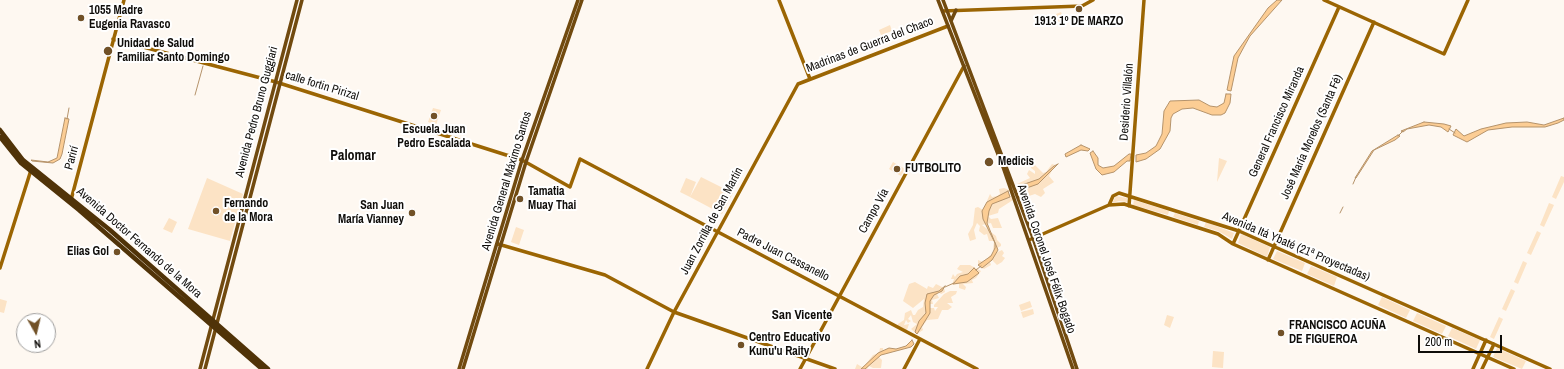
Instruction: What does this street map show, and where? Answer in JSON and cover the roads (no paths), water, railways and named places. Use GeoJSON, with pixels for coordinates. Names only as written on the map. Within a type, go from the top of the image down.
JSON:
{"type":"FeatureCollection","features":[{"type":"Feature","properties":{"kind":"highway","name":"Avenida Doctor Fernando de la Mora"},"geometry":{"type":"LineString","coordinates":[[0,130],[18,155],[32,169],[71,200],[268,369]]}},
{"type":"Feature","properties":{"kind":"highway","name":"Avenida Doctor Fernando de la Mora"},"geometry":{"type":"LineString","coordinates":[[0,137],[17,160],[32,169]]}},
{"type":"Feature","properties":{"kind":"highway","name":"Avenida Doctor Fernando de la Mora"},"geometry":{"type":"LineString","coordinates":[[214,324],[262,369]]}},
{"type":"Feature","properties":{"kind":"main road","name":"Avenida Pedro Bruno Guggiari"},"geometry":{"type":"LineString","coordinates":[[204,369],[214,324],[297,0]]}},
{"type":"Feature","properties":{"kind":"main road","name":"Avenida Pedro Bruno Guggiari"},"geometry":{"type":"LineString","coordinates":[[200,369],[214,324],[302,0]]}},
{"type":"Feature","properties":{"kind":"main road","name":"Avenida General Máximo Santos"},"geometry":{"type":"LineString","coordinates":[[463,369],[524,161],[578,0]]}},
{"type":"Feature","properties":{"kind":"main road","name":"Avenida General Máximo Santos"},"geometry":{"type":"LineString","coordinates":[[524,161],[582,0]]}},
{"type":"Feature","properties":{"kind":"main road","name":"Avenida Coronel José Félix Bogado"},"geometry":{"type":"LineString","coordinates":[[938,0],[945,11]]}},
{"type":"Feature","properties":{"kind":"main road","name":"Avenida Coronel José Félix Bogado"},"geometry":{"type":"LineString","coordinates":[[943,0],[945,11],[966,62],[1012,186],[1077,369]]}},
{"type":"Feature","properties":{"kind":"main road"},"geometry":{"type":"LineString","coordinates":[[950,24],[956,10]]}},
{"type":"Feature","properties":{"kind":"main road","name":"Avenida Coronel José Félix Bogado"},"geometry":{"type":"LineString","coordinates":[[950,24],[964,67],[990,129]]}},
{"type":"Feature","properties":{"kind":"main road","name":"Avenida Coronel José Félix Bogado"},"geometry":{"type":"LineString","coordinates":[[1031,239],[1073,369]]}},
{"type":"Feature","properties":{"kind":"main road","name":"Avenida General Máximo Santos"},"geometry":{"type":"LineString","coordinates":[[459,369],[499,244]]}},
{"type":"Feature","properties":{"kind":"street","name":"Parirí"},"geometry":{"type":"LineString","coordinates":[[71,200],[124,0]]}},
{"type":"Feature","properties":{"kind":"street"},"geometry":{"type":"LineString","coordinates":[[779,0],[810,79]]}},
{"type":"Feature","properties":{"kind":"street"},"geometry":{"type":"LineString","coordinates":[[945,11],[1082,6],[1093,0]]}},
{"type":"Feature","properties":{"kind":"street","name":"Desiderio Villalón"},"geometry":{"type":"LineString","coordinates":[[1129,206],[1134,154],[1144,0]]}},
{"type":"Feature","properties":{"kind":"street"},"geometry":{"type":"LineString","coordinates":[[1324,0],[1444,54],[1468,0]]}},
{"type":"Feature","properties":{"kind":"street","name":"General Francisco Miranda"},"geometry":{"type":"LineString","coordinates":[[1233,244],[1339,7]]}},
{"type":"Feature","properties":{"kind":"street","name":"José María Morelos (Santa Fé)"},"geometry":{"type":"LineString","coordinates":[[1268,260],[1374,22]]}},
{"type":"Feature","properties":{"kind":"street","name":"Madrinas de Guerra del Chaco"},"geometry":{"type":"LineString","coordinates":[[798,84],[950,24]]}},
{"type":"Feature","properties":{"kind":"street","name":"calle fortin Pirizal"},"geometry":{"type":"LineString","coordinates":[[113,39],[276,82],[524,161],[570,187]]}},
{"type":"Feature","properties":{"kind":"street","name":"Campo Vía"},"geometry":{"type":"LineString","coordinates":[[800,369],[966,62]]}},
{"type":"Feature","properties":{"kind":"street","name":"Juan Zorrilla de San Martín"},"geometry":{"type":"LineString","coordinates":[[647,369],[674,312],[798,84]]}},
{"type":"Feature","properties":{"kind":"street","name":"Padre Juan Cassanello"},"geometry":{"type":"LineString","coordinates":[[570,187],[580,159],[977,369]]}},
{"type":"Feature","properties":{"kind":"street"},"geometry":{"type":"LineString","coordinates":[[0,268],[32,169]]}},
{"type":"Feature","properties":{"kind":"street","name":"Avenida Itá Ybaté (21ª Proyectadas)"},"geometry":{"type":"LineString","coordinates":[[1109,205],[1112,196],[1116,194],[1130,196],[1239,232],[1274,246],[1550,369]]}},
{"type":"Feature","properties":{"kind":"street","name":"Avenida Itá Ybaté (21ª Proyectadas)"},"geometry":{"type":"LineString","coordinates":[[1109,205],[1118,203],[1218,234],[1233,244],[1268,260],[1514,369]]}},
{"type":"Feature","properties":{"kind":"street"},"geometry":{"type":"LineString","coordinates":[[1031,239],[1109,205]]}},
{"type":"Feature","properties":{"kind":"street"},"geometry":{"type":"LineString","coordinates":[[499,244],[605,275],[674,312],[835,369]]}},
{"type":"Feature","properties":{"kind":"street"},"geometry":{"type":"LineString","coordinates":[[904,369],[920,339]]}},
{"type":"Feature","properties":{"kind":"street"},"geometry":{"type":"LineString","coordinates":[[1473,369],[1486,340]]}},
{"type":"Feature","properties":{"kind":"street"},"geometry":{"type":"LineString","coordinates":[[1482,369],[1494,344]]}},
{"type":"Feature","properties":{"kind":"waterway"},"geometry":{"type":"LineString","coordinates":[[195,95],[203,66]]}},
{"type":"Feature","properties":{"kind":"waterway"},"geometry":{"type":"LineString","coordinates":[[67,119],[69,108]]}},
{"type":"Feature","properties":{"kind":"waterway"},"geometry":{"type":"LineString","coordinates":[[1449,129],[1455,133]]}},
{"type":"Feature","properties":{"kind":"waterway"},"geometry":{"type":"LineString","coordinates":[[1398,136],[1403,131]]}},
{"type":"Feature","properties":{"kind":"waterway"},"geometry":{"type":"LineString","coordinates":[[1353,184],[1356,177]]}},
{"type":"Feature","properties":{"kind":"waterway"},"geometry":{"type":"LineString","coordinates":[[1340,213],[1343,207]]}},
{"type":"Feature","properties":{"kind":"waterway"},"geometry":{"type":"LineString","coordinates":[[976,270],[981,266]]}},
{"type":"Feature","properties":{"kind":"waterway"},"geometry":{"type":"LineString","coordinates":[[945,287],[954,283]]}},
{"type":"Feature","properties":{"kind":"place","name":"1913 1º DE MARZO"},"geometry":{"type":"Point","coordinates":[1079,9]}},
{"type":"Feature","properties":{"kind":"place","name":"1055 Madre Eugenia Ravasco"},"geometry":{"type":"Point","coordinates":[81,18]}},
{"type":"Feature","properties":{"kind":"place","name":"Unidad de Salud Familiar Santo Domingo"},"geometry":{"type":"Point","coordinates":[108,51]}},
{"type":"Feature","properties":{"kind":"place","name":"Escuela Juan Pedro Escalada"},"geometry":{"type":"Point","coordinates":[434,116]}},
{"type":"Feature","properties":{"kind":"place","name":"Medicis"},"geometry":{"type":"Point","coordinates":[989,162]}},
{"type":"Feature","properties":{"kind":"place","name":"FUTBOLITO"},"geometry":{"type":"Point","coordinates":[897,169]}},
{"type":"Feature","properties":{"kind":"place","name":"Tamatia Muay Thai"},"geometry":{"type":"Point","coordinates":[520,199]}},
{"type":"Feature","properties":{"kind":"place","name":"Fernando de la Mora"},"geometry":{"type":"Point","coordinates":[216,211]}},
{"type":"Feature","properties":{"kind":"place","name":"San Juan María Vianney"},"geometry":{"type":"Point","coordinates":[412,213]}},
{"type":"Feature","properties":{"kind":"place","name":"Elias Gol"},"geometry":{"type":"Point","coordinates":[117,252]}},
{"type":"Feature","properties":{"kind":"place","name":"FRANCISCO ACUÑA DE FIGUEROA"},"geometry":{"type":"Point","coordinates":[1281,333]}},
{"type":"Feature","properties":{"kind":"place","name":"Centro Educativo Kunu'u Raity"},"geometry":{"type":"Point","coordinates":[741,345]}},
{"type":"Feature","properties":{"kind":"district","name":"Palomar"},"geometry":{"type":"Point","coordinates":[353,156]}},
{"type":"Feature","properties":{"kind":"district","name":"San Vicente"},"geometry":{"type":"Point","coordinates":[802,316]}}]}
